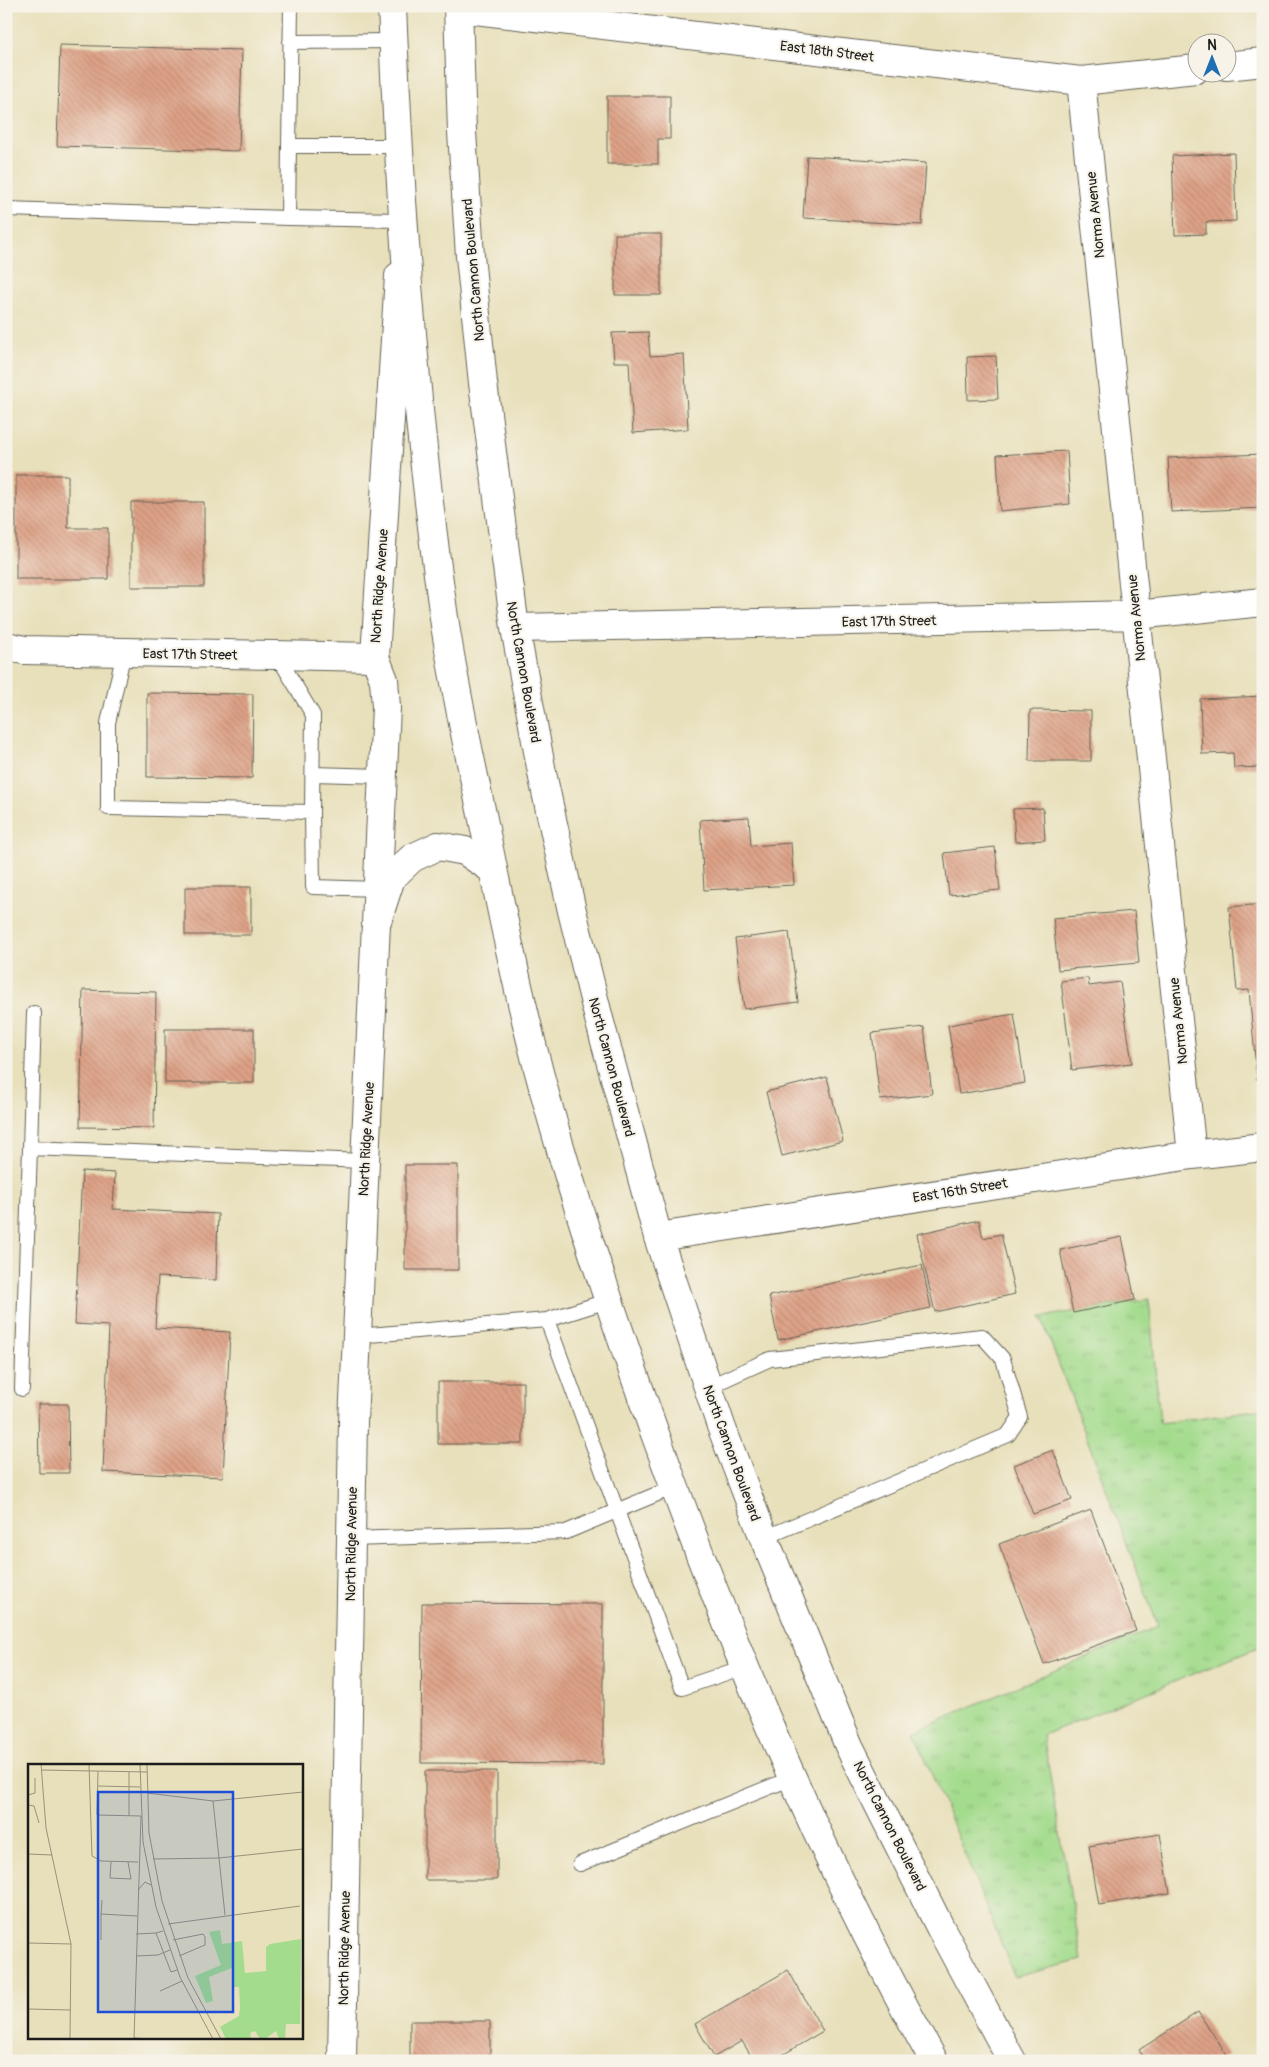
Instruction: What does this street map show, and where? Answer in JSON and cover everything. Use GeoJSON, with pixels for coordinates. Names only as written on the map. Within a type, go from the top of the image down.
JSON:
{"type":"FeatureCollection","features":[{"type":"Feature","properties":{"kind":"street"},"geometry":{"type":"LineString","coordinates":[[392,6],[402,220],[424,465],[444,614],[462,723],[510,958],[539,1074],[608,1301],[674,1487],[744,1667],[792,1778],[872,1943],[934,2061]]}},
{"type":"Feature","properties":{"kind":"street","name":"East 18th Street"},"geometry":{"type":"LineString","coordinates":[[458,7],[1081,81],[1186,70]]}},
{"type":"Feature","properties":{"kind":"street","name":"North Cannon Boulevard"},"geometry":{"type":"LineString","coordinates":[[458,7],[462,132],[471,266],[483,383],[514,628],[543,778],[572,911],[601,1028],[658,1236],[721,1426],[764,1538],[849,1746],[940,1927],[1012,2061]]}},
{"type":"Feature","properties":{"kind":"street"},"geometry":{"type":"LineString","coordinates":[[1236,65],[1263,62]]}},
{"type":"Feature","properties":{"kind":"street","name":"Norma Avenue"},"geometry":{"type":"LineString","coordinates":[[1081,81],[1192,1155]]}},
{"type":"Feature","properties":{"kind":"street","name":"North Ridge Avenue"},"geometry":{"type":"LineString","coordinates":[[342,2061],[353,1422],[386,707],[384,680],[375,657],[402,220]]}},
{"type":"Feature","properties":{"kind":"street","name":"East 17th Street"},"geometry":{"type":"LineString","coordinates":[[514,628],[1136,615],[1263,602]]}},
{"type":"Feature","properties":{"kind":"street","name":"East 17th Street"},"geometry":{"type":"LineString","coordinates":[[6,646],[24,650],[375,657]]}},
{"type":"Feature","properties":{"kind":"street"},"geometry":{"type":"LineString","coordinates":[[376,921],[391,878],[412,858],[438,846],[465,851],[493,870]]}},
{"type":"Feature","properties":{"kind":"street","name":"East 16th Street"},"geometry":{"type":"LineString","coordinates":[[658,1236],[1192,1155],[1263,1147]]}},
{"type":"Feature","properties":{"kind":"lane"},"geometry":{"type":"LineString","coordinates":[[288,218],[290,6]]}},
{"type":"Feature","properties":{"kind":"lane"},"geometry":{"type":"LineString","coordinates":[[290,42],[393,41]]}},
{"type":"Feature","properties":{"kind":"lane"},"geometry":{"type":"LineString","coordinates":[[289,146],[399,146]]}},
{"type":"Feature","properties":{"kind":"lane"},"geometry":{"type":"LineString","coordinates":[[6,209],[402,220]]}},
{"type":"Feature","properties":{"kind":"lane"},"geometry":{"type":"LineString","coordinates":[[124,652],[108,723],[108,808],[312,812]]}},
{"type":"Feature","properties":{"kind":"lane"},"geometry":{"type":"LineString","coordinates":[[278,656],[313,715],[313,888],[378,889]]}},
{"type":"Feature","properties":{"kind":"lane"},"geometry":{"type":"LineString","coordinates":[[313,774],[383,776]]}},
{"type":"Feature","properties":{"kind":"lane"},"geometry":{"type":"LineString","coordinates":[[22,1389],[34,1013]]}},
{"type":"Feature","properties":{"kind":"lane"},"geometry":{"type":"LineString","coordinates":[[30,1148],[365,1161]]}},
{"type":"Feature","properties":{"kind":"lane"},"geometry":{"type":"LineString","coordinates":[[357,1336],[547,1320],[608,1301]]}},
{"type":"Feature","properties":{"kind":"lane"},"geometry":{"type":"LineString","coordinates":[[547,1320],[682,1688],[744,1667]]}},
{"type":"Feature","properties":{"kind":"lane"},"geometry":{"type":"LineString","coordinates":[[708,1387],[770,1359],[982,1336],[1003,1359],[1020,1417],[1008,1435],[764,1538]]}},
{"type":"Feature","properties":{"kind":"lane"},"geometry":{"type":"LineString","coordinates":[[351,1539],[566,1532],[674,1487]]}},
{"type":"Feature","properties":{"kind":"lane"},"geometry":{"type":"LineString","coordinates":[[580,1864],[792,1778]]}},
{"type":"Feature","properties":{"kind":"green space"},"geometry":{"type":"Polygon","coordinates":[[[1149,1299],[1160,1423],[1263,1409],[1263,1685],[1260,1647],[1043,1735],[1082,1960],[1015,1977],[914,1731],[1158,1626],[1041,1317],[1149,1299]]]}},
{"type":"Feature","properties":{"kind":"building"},"geometry":{"type":"Polygon","coordinates":[[[60,45],[242,50],[239,151],[57,146],[60,45]]]}},
{"type":"Feature","properties":{"kind":"building"},"geometry":{"type":"Polygon","coordinates":[[[607,96],[670,96],[670,139],[658,139],[658,164],[607,164],[607,96]]]}},
{"type":"Feature","properties":{"kind":"building"},"geometry":{"type":"Polygon","coordinates":[[[1234,153],[1236,221],[1206,222],[1206,234],[1175,235],[1172,156],[1234,153]]]}},
{"type":"Feature","properties":{"kind":"building"},"geometry":{"type":"Polygon","coordinates":[[[807,156],[926,163],[922,225],[803,218],[807,156]]]}},
{"type":"Feature","properties":{"kind":"building"},"geometry":{"type":"Polygon","coordinates":[[[615,234],[661,234],[661,295],[615,295],[615,234]]]}},
{"type":"Feature","properties":{"kind":"building"},"geometry":{"type":"Polygon","coordinates":[[[648,332],[650,356],[684,354],[688,429],[633,433],[629,362],[614,362],[612,333],[648,332]]]}},
{"type":"Feature","properties":{"kind":"building"},"geometry":{"type":"Polygon","coordinates":[[[996,356],[998,399],[968,400],[967,357],[996,356]]]}},
{"type":"Feature","properties":{"kind":"building"},"geometry":{"type":"Polygon","coordinates":[[[1067,451],[1070,504],[1000,511],[997,455],[1067,451]]]}},
{"type":"Feature","properties":{"kind":"building"},"geometry":{"type":"Polygon","coordinates":[[[1263,454],[1263,508],[1171,512],[1168,458],[1263,454]]]}},
{"type":"Feature","properties":{"kind":"building"},"geometry":{"type":"Polygon","coordinates":[[[16,475],[68,475],[68,528],[108,528],[108,579],[16,579],[16,475]]]}},
{"type":"Feature","properties":{"kind":"building"},"geometry":{"type":"Polygon","coordinates":[[[131,502],[204,502],[204,587],[131,587],[131,502]]]}},
{"type":"Feature","properties":{"kind":"building"},"geometry":{"type":"Polygon","coordinates":[[[147,693],[253,694],[252,778],[147,777],[147,693]]]}},
{"type":"Feature","properties":{"kind":"building"},"geometry":{"type":"Polygon","coordinates":[[[1263,696],[1263,767],[1234,768],[1233,753],[1202,754],[1200,699],[1263,696]]]}},
{"type":"Feature","properties":{"kind":"building"},"geometry":{"type":"Polygon","coordinates":[[[1030,710],[1091,711],[1091,761],[1029,761],[1030,710]]]}},
{"type":"Feature","properties":{"kind":"building"},"geometry":{"type":"Polygon","coordinates":[[[1043,808],[1045,840],[1015,842],[1013,809],[1043,808]]]}},
{"type":"Feature","properties":{"kind":"building"},"geometry":{"type":"Polygon","coordinates":[[[749,817],[751,846],[791,843],[794,885],[704,890],[700,820],[749,817]]]}},
{"type":"Feature","properties":{"kind":"building"},"geometry":{"type":"Polygon","coordinates":[[[995,847],[1000,890],[949,895],[944,853],[995,847]]]}},
{"type":"Feature","properties":{"kind":"building"},"geometry":{"type":"Polygon","coordinates":[[[185,887],[251,887],[251,935],[185,935],[185,887]]]}},
{"type":"Feature","properties":{"kind":"building"},"geometry":{"type":"Polygon","coordinates":[[[1263,904],[1263,1079],[1257,1080],[1249,990],[1237,991],[1229,907],[1263,904]]]}},
{"type":"Feature","properties":{"kind":"building"},"geometry":{"type":"Polygon","coordinates":[[[1134,911],[1139,963],[1058,970],[1053,918],[1134,911]]]}},
{"type":"Feature","properties":{"kind":"building"},"geometry":{"type":"Polygon","coordinates":[[[789,932],[798,1002],[744,1009],[735,939],[789,932]]]}},
{"type":"Feature","properties":{"kind":"building"},"geometry":{"type":"Polygon","coordinates":[[[1088,978],[1089,986],[1120,982],[1132,1063],[1072,1070],[1061,981],[1088,978]]]}},
{"type":"Feature","properties":{"kind":"building"},"geometry":{"type":"Polygon","coordinates":[[[83,990],[156,992],[154,1128],[80,1127],[83,990]]]}},
{"type":"Feature","properties":{"kind":"building"},"geometry":{"type":"Polygon","coordinates":[[[1014,1014],[1025,1083],[959,1094],[948,1025],[1014,1014]]]}},
{"type":"Feature","properties":{"kind":"building"},"geometry":{"type":"Polygon","coordinates":[[[924,1027],[932,1094],[880,1100],[872,1033],[924,1027]]]}},
{"type":"Feature","properties":{"kind":"building"},"geometry":{"type":"Polygon","coordinates":[[[165,1029],[254,1029],[254,1083],[165,1083],[165,1029]]]}},
{"type":"Feature","properties":{"kind":"building"},"geometry":{"type":"Polygon","coordinates":[[[827,1077],[843,1141],[782,1156],[766,1092],[827,1077]]]}},
{"type":"Feature","properties":{"kind":"building"},"geometry":{"type":"Polygon","coordinates":[[[405,1165],[458,1165],[458,1270],[405,1270],[405,1165]]]}},
{"type":"Feature","properties":{"kind":"building"},"geometry":{"type":"Polygon","coordinates":[[[82,1171],[115,1173],[113,1209],[218,1214],[216,1280],[158,1277],[155,1328],[230,1332],[223,1477],[103,1472],[109,1326],[75,1324],[82,1171]]]}},
{"type":"Feature","properties":{"kind":"building"},"geometry":{"type":"Polygon","coordinates":[[[979,1220],[983,1238],[1001,1234],[1015,1294],[935,1312],[917,1234],[979,1220]]]}},
{"type":"Feature","properties":{"kind":"building"},"geometry":{"type":"Polygon","coordinates":[[[1122,1237],[1135,1300],[1073,1313],[1060,1250],[1122,1237]]]}},
{"type":"Feature","properties":{"kind":"building"},"geometry":{"type":"Polygon","coordinates":[[[922,1265],[931,1308],[778,1340],[769,1296],[922,1265]]]}},
{"type":"Feature","properties":{"kind":"building"},"geometry":{"type":"Polygon","coordinates":[[[438,1382],[523,1382],[523,1444],[438,1444],[438,1382]]]}},
{"type":"Feature","properties":{"kind":"building"},"geometry":{"type":"Polygon","coordinates":[[[38,1404],[68,1404],[69,1473],[39,1473],[38,1404]]]}},
{"type":"Feature","properties":{"kind":"building"},"geometry":{"type":"Polygon","coordinates":[[[1053,1450],[1072,1500],[1033,1514],[1014,1465],[1053,1450]]]}},
{"type":"Feature","properties":{"kind":"building"},"geometry":{"type":"Polygon","coordinates":[[[1091,1510],[1136,1631],[1044,1664],[999,1544],[1091,1510]]]}},
{"type":"Feature","properties":{"kind":"building"},"geometry":{"type":"Polygon","coordinates":[[[422,1603],[603,1604],[603,1764],[421,1763],[422,1603]]]}},
{"type":"Feature","properties":{"kind":"building"},"geometry":{"type":"Polygon","coordinates":[[[425,1771],[497,1771],[497,1880],[425,1880],[425,1771]]]}},
{"type":"Feature","properties":{"kind":"building"},"geometry":{"type":"Polygon","coordinates":[[[1160,1834],[1170,1893],[1099,1905],[1089,1846],[1160,1834]]]}},
{"type":"Feature","properties":{"kind":"building"},"geometry":{"type":"Polygon","coordinates":[[[788,1970],[823,2031],[772,2061],[754,2061],[742,2041],[714,2057],[695,2024],[788,1970]]]}},
{"type":"Feature","properties":{"kind":"building"},"geometry":{"type":"Polygon","coordinates":[[[1198,2012],[1227,2055],[1219,2061],[1146,2061],[1139,2050],[1198,2012]]]}},
{"type":"Feature","properties":{"kind":"building"},"geometry":{"type":"Polygon","coordinates":[[[410,2021],[490,2021],[490,2061],[410,2061],[410,2021]]]}}]}
